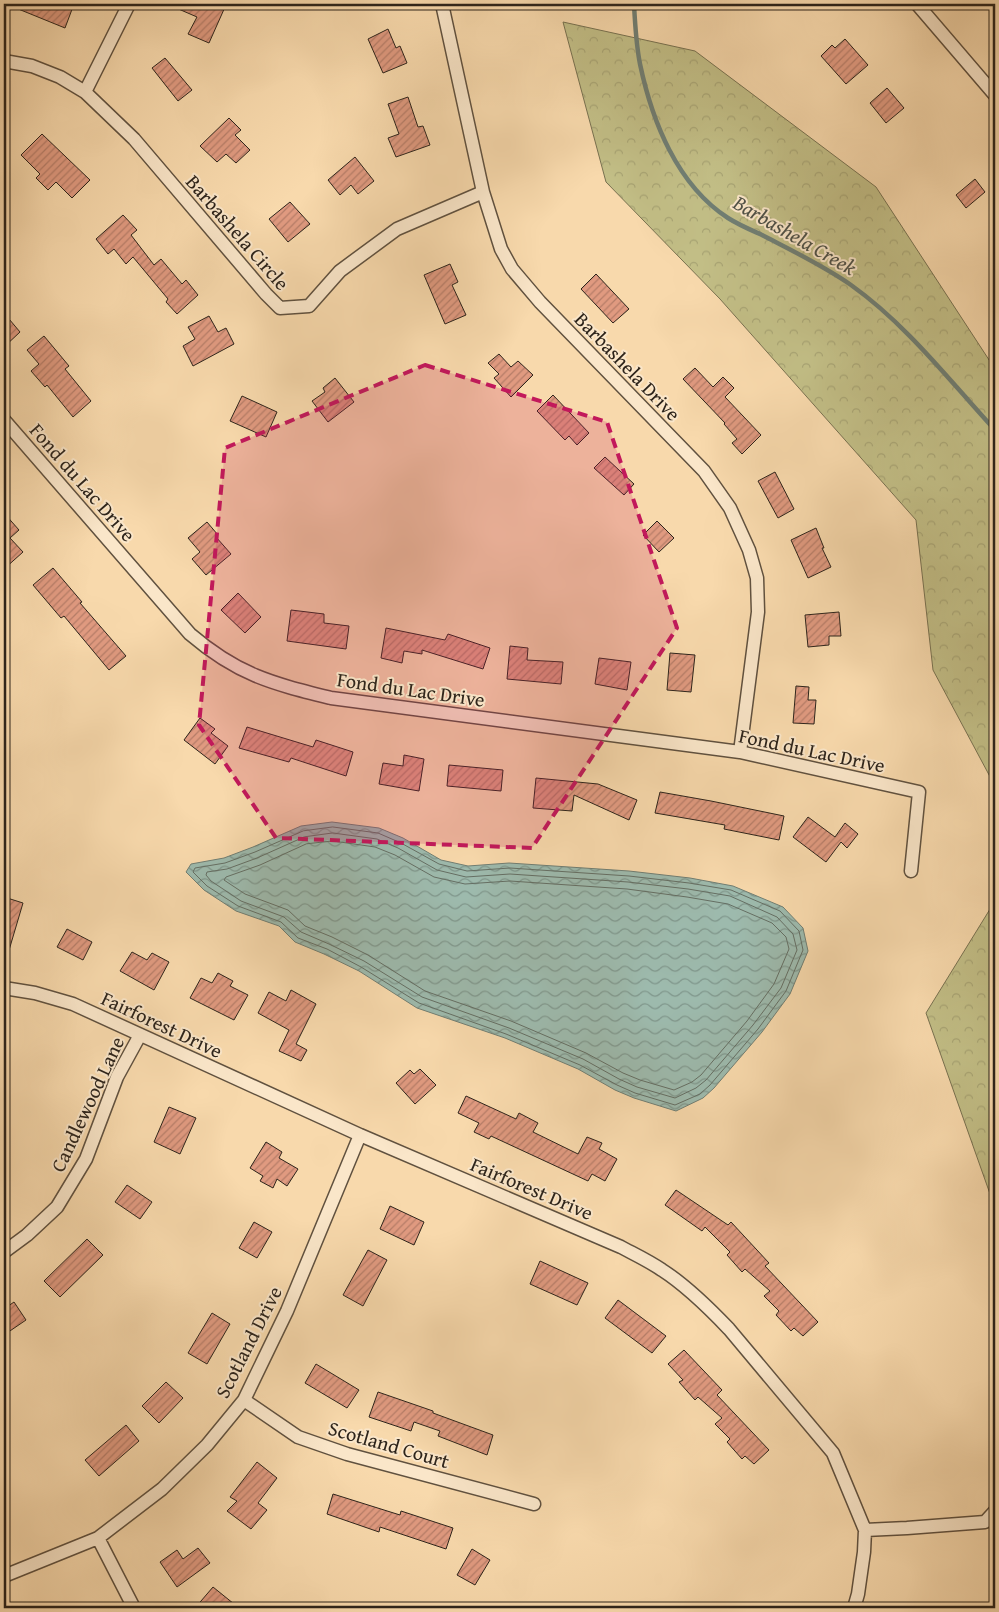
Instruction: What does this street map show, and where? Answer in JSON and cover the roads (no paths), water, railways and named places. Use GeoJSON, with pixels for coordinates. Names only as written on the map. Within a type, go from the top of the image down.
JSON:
{"type":"FeatureCollection","features":[{"type":"Feature","properties":{"kind":"street"},"geometry":{"type":"LineString","coordinates":[[85,92],[129,4]]}},
{"type":"Feature","properties":{"kind":"street","name":"Barbashela Drive"},"geometry":{"type":"LineString","coordinates":[[442,4],[483,192],[501,249],[512,269],[540,302],[704,471],[730,508],[749,550],[757,578],[758,612],[740,752]]}},
{"type":"Feature","properties":{"kind":"street"},"geometry":{"type":"LineString","coordinates":[[917,4],[995,95]]}},
{"type":"Feature","properties":{"kind":"street","name":"Barbashela Circle"},"geometry":{"type":"LineString","coordinates":[[4,61],[32,66],[60,77],[85,92],[134,139],[280,308],[309,306],[340,271],[397,229],[483,192]]}},
{"type":"Feature","properties":{"kind":"street","name":"Fond du Lac Drive"},"geometry":{"type":"LineString","coordinates":[[4,420],[190,634],[208,649],[246,673],[272,683],[331,698],[740,752],[919,792],[911,872]]}},
{"type":"Feature","properties":{"kind":"street","name":"Fairforest Drive"},"geometry":{"type":"LineString","coordinates":[[4,988],[35,993],[73,1004],[360,1135],[621,1247],[661,1269],[679,1282],[729,1329],[832,1453],[865,1530],[864,1552],[854,1608]]}},
{"type":"Feature","properties":{"kind":"street","name":"Candlewood Lane"},"geometry":{"type":"LineString","coordinates":[[4,1252],[27,1235],[57,1207],[86,1159],[117,1077],[140,1035]]}},
{"type":"Feature","properties":{"kind":"street","name":"Scotland Drive"},"geometry":{"type":"LineString","coordinates":[[4,1576],[98,1538],[162,1489],[207,1445],[244,1400],[287,1311],[360,1135]]}},
{"type":"Feature","properties":{"kind":"street","name":"Scotland Court"},"geometry":{"type":"LineString","coordinates":[[244,1400],[298,1437],[347,1454],[534,1504]]}},
{"type":"Feature","properties":{"kind":"street"},"geometry":{"type":"LineString","coordinates":[[865,1530],[985,1522],[995,1511]]}},
{"type":"Feature","properties":{"kind":"street"},"geometry":{"type":"LineString","coordinates":[[98,1538],[134,1608]]}},
{"type":"Feature","properties":{"kind":"water"},"geometry":{"type":"Polygon","coordinates":[[[332,822],[379,828],[403,838],[441,860],[468,866],[509,863],[629,871],[690,878],[733,886],[783,907],[803,928],[808,951],[790,994],[762,1032],[714,1088],[703,1098],[676,1111],[615,1090],[578,1069],[505,1038],[417,1008],[359,971],[295,942],[279,926],[236,911],[204,890],[186,872],[191,864],[224,858],[301,826],[332,822]]]}},
{"type":"Feature","properties":{"kind":"waterway","name":"Barbashela Creek"},"geometry":{"type":"LineString","coordinates":[[634,4],[636,34],[645,86],[669,150],[694,188],[728,218],[819,265],[841,278],[871,301],[909,335],[995,430]]}}]}
